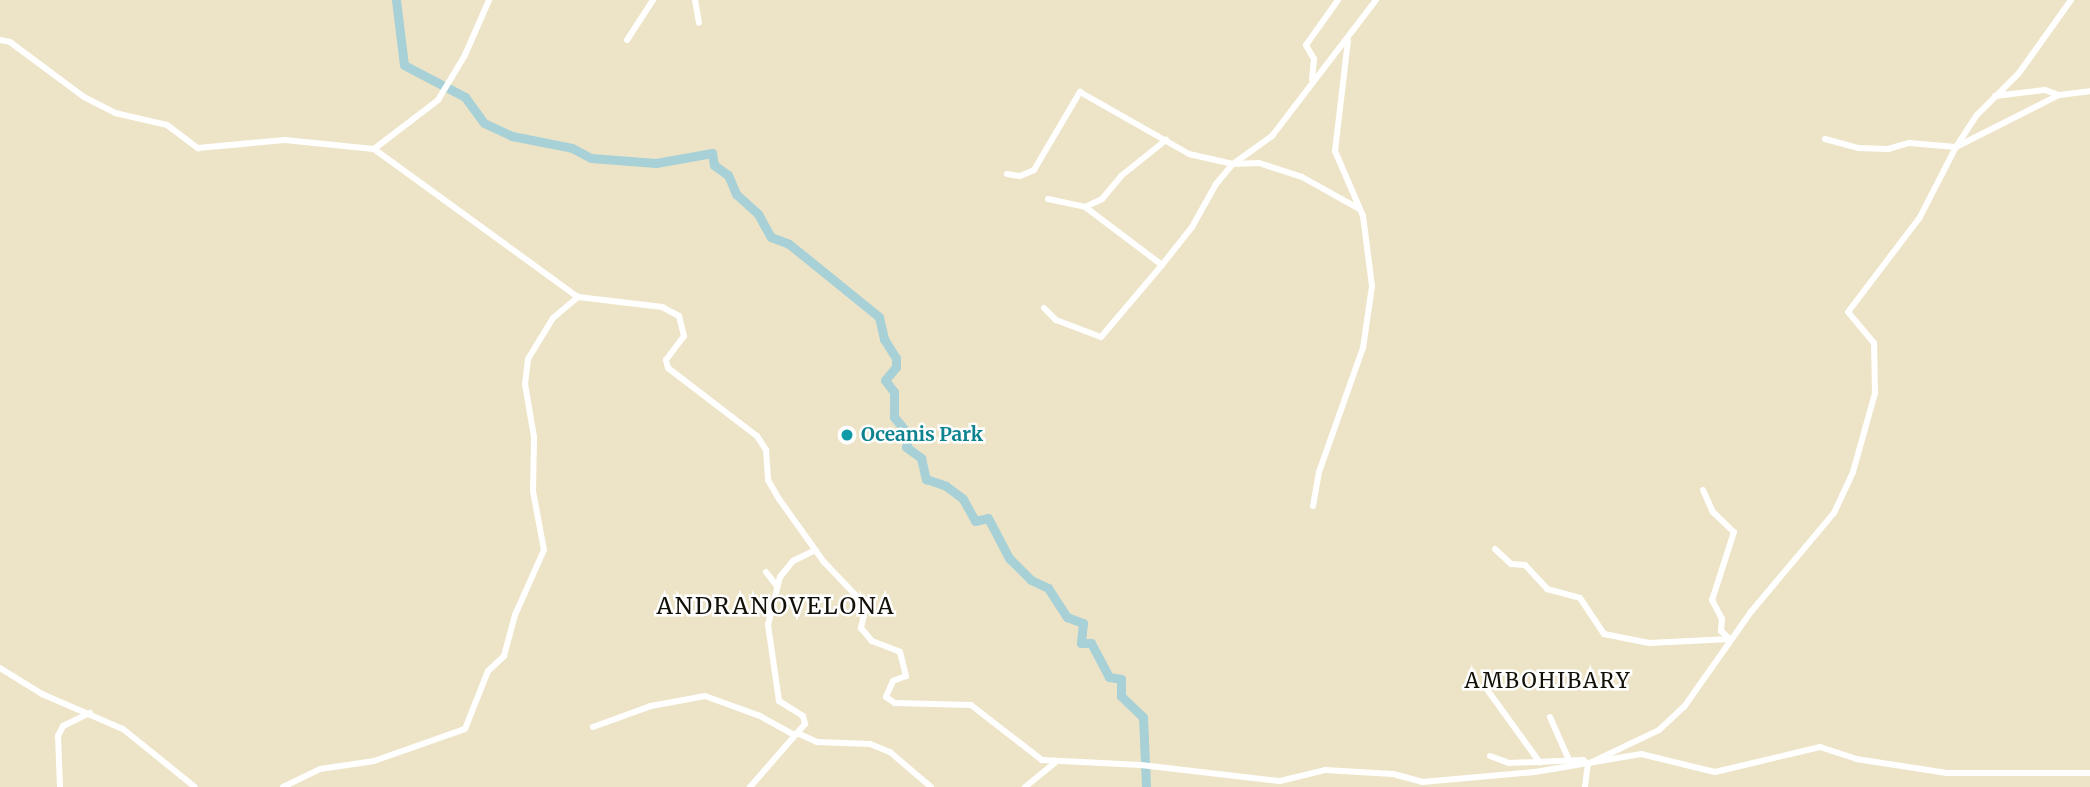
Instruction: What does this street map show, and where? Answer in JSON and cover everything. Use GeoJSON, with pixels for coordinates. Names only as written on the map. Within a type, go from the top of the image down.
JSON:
{"type":"FeatureCollection","features":[{"type":"Feature","properties":{"kind":"street"},"geometry":{"type":"LineString","coordinates":[[374,149],[438,100],[465,55],[489,0]]}},
{"type":"Feature","properties":{"kind":"street"},"geometry":{"type":"LineString","coordinates":[[627,40],[653,0]]}},
{"type":"Feature","properties":{"kind":"street"},"geometry":{"type":"LineString","coordinates":[[695,0],[699,23]]}},
{"type":"Feature","properties":{"kind":"street"},"geometry":{"type":"LineString","coordinates":[[1312,81],[1314,59],[1306,45],[1338,0]]}},
{"type":"Feature","properties":{"kind":"street"},"geometry":{"type":"LineString","coordinates":[[1044,309],[1056,320],[1101,337],[1162,265],[1233,164],[1272,136],[1312,81],[1348,41],[1376,0]]}},
{"type":"Feature","properties":{"kind":"street"},"geometry":{"type":"LineString","coordinates":[[1490,756],[1509,763],[1569,760],[1588,764],[1659,730],[1684,707],[1730,639],[1814,542],[1853,472],[1875,393],[1871,382],[1874,343],[1848,312],[1920,217],[1956,147],[1995,96],[2019,73],[2071,0]]}},
{"type":"Feature","properties":{"kind":"street"},"geometry":{"type":"LineString","coordinates":[[0,40],[19,48],[84,97],[115,113],[167,125],[198,148],[285,140],[374,149],[578,297],[662,307],[679,316],[684,336],[666,360],[668,368],[757,436],[766,450],[774,490],[816,550],[866,606],[861,628],[865,635],[900,652],[906,676],[893,681],[886,697],[895,703],[971,705],[1031,755],[1055,763],[1145,766],[1280,781],[1325,769],[1393,774],[1422,782],[1588,764],[1641,754],[1715,772],[1820,747],[1856,759],[1947,772],[2090,773]]}},
{"type":"Feature","properties":{"kind":"street"},"geometry":{"type":"LineString","coordinates":[[1313,506],[1319,471],[1363,348],[1373,286],[1358,208],[1335,151],[1348,41]]}},
{"type":"Feature","properties":{"kind":"street"},"geometry":{"type":"LineString","coordinates":[[1995,96],[2045,90],[2059,95]]}},
{"type":"Feature","properties":{"kind":"street"},"geometry":{"type":"LineString","coordinates":[[1825,139],[1858,148],[1888,149],[1909,143],[1956,147],[2059,95],[2090,91]]}},
{"type":"Feature","properties":{"kind":"street"},"geometry":{"type":"LineString","coordinates":[[1007,174],[1020,176],[1034,170],[1080,92],[1189,154],[1233,164],[1259,163],[1302,177],[1358,208]]}},
{"type":"Feature","properties":{"kind":"street"},"geometry":{"type":"LineString","coordinates":[[1085,207],[1102,199],[1121,176],[1167,140]]}},
{"type":"Feature","properties":{"kind":"street"},"geometry":{"type":"LineString","coordinates":[[1048,199],[1085,207],[1162,265]]}},
{"type":"Feature","properties":{"kind":"street"},"geometry":{"type":"LineString","coordinates":[[283,787],[320,769],[374,761],[465,729],[488,671],[504,656],[515,615],[544,550],[533,491],[534,438],[526,384],[528,359],[553,318],[578,297]]}},
{"type":"Feature","properties":{"kind":"street"},"geometry":{"type":"LineString","coordinates":[[1703,490],[1713,512],[1734,532],[1712,600],[1722,619],[1721,631],[1730,639]]}},
{"type":"Feature","properties":{"kind":"street"},"geometry":{"type":"LineString","coordinates":[[1495,549],[1511,564],[1525,565],[1547,589],[1580,598],[1604,634],[1648,643],[1730,639]]}},
{"type":"Feature","properties":{"kind":"street"},"geometry":{"type":"LineString","coordinates":[[750,787],[806,721],[780,703],[772,677],[768,625],[776,585],[793,562],[816,550]]}},
{"type":"Feature","properties":{"kind":"street"},"geometry":{"type":"LineString","coordinates":[[766,572],[776,585]]}},
{"type":"Feature","properties":{"kind":"street"},"geometry":{"type":"LineString","coordinates":[[0,668],[42,694],[123,729],[195,787]]}},
{"type":"Feature","properties":{"kind":"street"},"geometry":{"type":"LineString","coordinates":[[1486,688],[1539,762]]}},
{"type":"Feature","properties":{"kind":"street"},"geometry":{"type":"LineString","coordinates":[[593,727],[651,706],[705,696],[760,716],[795,734],[835,745],[870,744],[890,752],[931,787]]}},
{"type":"Feature","properties":{"kind":"street"},"geometry":{"type":"LineString","coordinates":[[60,787],[58,736],[63,726],[91,713]]}},
{"type":"Feature","properties":{"kind":"street"},"geometry":{"type":"LineString","coordinates":[[1550,716],[1569,760]]}},
{"type":"Feature","properties":{"kind":"street"},"geometry":{"type":"LineString","coordinates":[[1025,787],[1055,763]]}},
{"type":"Feature","properties":{"kind":"street"},"geometry":{"type":"LineString","coordinates":[[1585,787],[1588,764]]}},
{"type":"Feature","properties":{"kind":"waterway"},"geometry":{"type":"LineString","coordinates":[[396,0],[404,65],[465,97],[484,123],[512,136],[572,148],[591,158],[656,163],[712,153],[714,165],[728,175],[736,194],[758,214],[771,237],[789,244],[879,317],[884,339],[896,358],[896,367],[885,380],[894,392],[894,417],[909,435],[906,447],[921,458],[926,479],[946,486],[963,499],[975,521],[988,518],[1009,558],[1031,580],[1048,588],[1067,617],[1083,623],[1081,643],[1091,643],[1109,677],[1121,679],[1121,696],[1143,717],[1146,787]]}},
{"type":"Feature","properties":{"kind":"place","name":"Oceanis Park"},"geometry":{"type":"Point","coordinates":[847,435]}},
{"type":"Feature","properties":{"kind":"district","name":"ANDRANOVELONA"},"geometry":{"type":"Point","coordinates":[776,606]}},
{"type":"Feature","properties":{"kind":"district","name":"AMBOHIBARY"},"geometry":{"type":"Point","coordinates":[1548,681]}}]}
